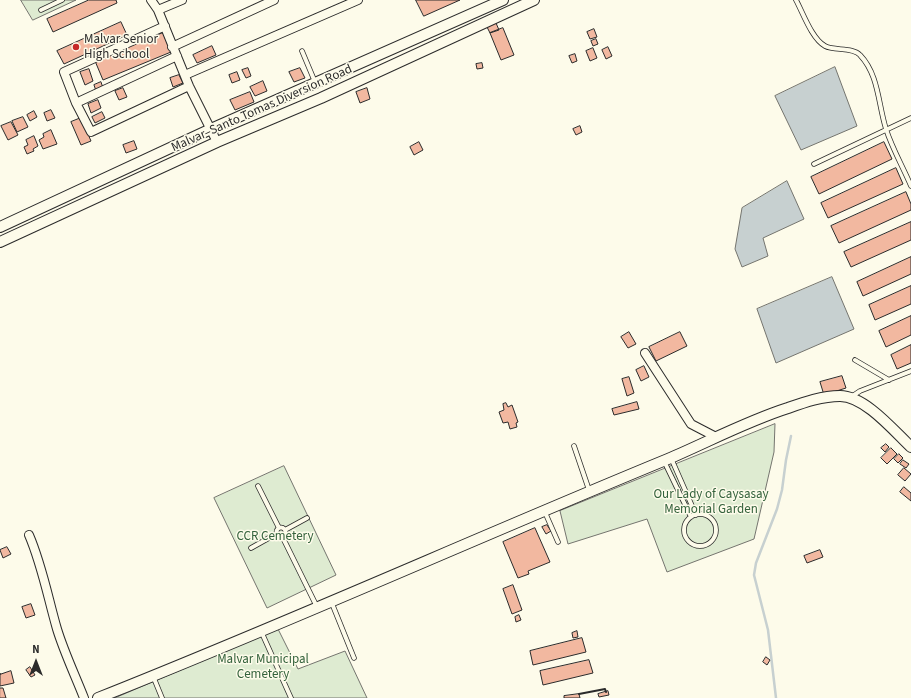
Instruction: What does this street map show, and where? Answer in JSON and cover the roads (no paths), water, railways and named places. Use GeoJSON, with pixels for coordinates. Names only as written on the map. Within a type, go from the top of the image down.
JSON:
{"type":"FeatureCollection","features":[{"type":"Feature","properties":{"kind":"street"},"geometry":{"type":"LineString","coordinates":[[151,0],[158,10],[189,86],[217,142]]}},
{"type":"Feature","properties":{"kind":"street"},"geometry":{"type":"LineString","coordinates":[[158,10],[182,0]]}},
{"type":"Feature","properties":{"kind":"street"},"geometry":{"type":"LineString","coordinates":[[172,47],[274,0]]}},
{"type":"Feature","properties":{"kind":"street"},"geometry":{"type":"LineString","coordinates":[[185,75],[358,0]]}},
{"type":"Feature","properties":{"kind":"street","name":"Malvar–Santo Tomas Diversion Road"},"geometry":{"type":"LineString","coordinates":[[0,227],[211,129],[502,0]]}},
{"type":"Feature","properties":{"kind":"street","name":"Malvar–Santo Tomas Diversion Road"},"geometry":{"type":"LineString","coordinates":[[0,242],[217,142],[321,98],[534,0]]}},
{"type":"Feature","properties":{"kind":"street"},"geometry":{"type":"LineString","coordinates":[[165,26],[64,72],[76,103],[91,132],[189,86]]}},
{"type":"Feature","properties":{"kind":"street"},"geometry":{"type":"LineString","coordinates":[[76,103],[177,56]]}},
{"type":"Feature","properties":{"kind":"street"},"geometry":{"type":"LineString","coordinates":[[645,353],[691,424],[716,437]]}},
{"type":"Feature","properties":{"kind":"street"},"geometry":{"type":"LineString","coordinates":[[98,698],[317,607],[589,490],[667,459],[763,416],[811,400],[840,396],[850,397],[867,406],[911,447]]}},
{"type":"Feature","properties":{"kind":"street"},"geometry":{"type":"LineString","coordinates":[[29,535],[42,571],[48,599],[58,632],[84,698]]}},
{"type":"Feature","properties":{"kind":"lane"},"geometry":{"type":"LineString","coordinates":[[41,10],[62,0]]}},
{"type":"Feature","properties":{"kind":"lane"},"geometry":{"type":"LineString","coordinates":[[796,0],[819,42],[827,47],[859,53],[871,70],[887,130],[911,186]]}},
{"type":"Feature","properties":{"kind":"lane"},"geometry":{"type":"LineString","coordinates":[[302,51],[316,82]]}},
{"type":"Feature","properties":{"kind":"lane"},"geometry":{"type":"LineString","coordinates":[[814,164],[911,118]]}},
{"type":"Feature","properties":{"kind":"lane"},"geometry":{"type":"LineString","coordinates":[[855,360],[889,380]]}},
{"type":"Feature","properties":{"kind":"lane"},"geometry":{"type":"LineString","coordinates":[[850,397],[911,371]]}},
{"type":"Feature","properties":{"kind":"lane"},"geometry":{"type":"LineString","coordinates":[[574,446],[589,490]]}},
{"type":"Feature","properties":{"kind":"lane"},"geometry":{"type":"LineString","coordinates":[[667,459],[671,477],[694,516]]}},
{"type":"Feature","properties":{"kind":"lane"},"geometry":{"type":"LineString","coordinates":[[667,459],[694,516]]}},
{"type":"Feature","properties":{"kind":"lane"},"geometry":{"type":"LineString","coordinates":[[258,486],[279,528],[281,527],[285,530]]}},
{"type":"Feature","properties":{"kind":"lane"},"geometry":{"type":"LineString","coordinates":[[544,510],[558,542]]}},
{"type":"Feature","properties":{"kind":"lane"},"geometry":{"type":"LineString","coordinates":[[702,514],[708,516],[713,520],[716,526],[715,538],[711,543],[705,546],[699,547],[693,545],[688,542],[685,536],[685,524],[694,516],[702,514]]}},
{"type":"Feature","properties":{"kind":"lane"},"geometry":{"type":"LineString","coordinates":[[282,536],[284,535],[285,530],[307,518]]}},
{"type":"Feature","properties":{"kind":"lane"},"geometry":{"type":"LineString","coordinates":[[251,548],[276,534],[277,529],[279,528]]}},
{"type":"Feature","properties":{"kind":"lane"},"geometry":{"type":"LineString","coordinates":[[276,534],[278,536],[282,536],[317,607]]}},
{"type":"Feature","properties":{"kind":"lane"},"geometry":{"type":"LineString","coordinates":[[330,601],[354,658]]}},
{"type":"Feature","properties":{"kind":"lane"},"geometry":{"type":"LineString","coordinates":[[261,630],[291,698]]}},
{"type":"Feature","properties":{"kind":"lane"},"geometry":{"type":"LineString","coordinates":[[153,676],[162,698]]}},
{"type":"Feature","properties":{"kind":"waterway"},"geometry":{"type":"LineString","coordinates":[[776,698],[768,630],[754,575],[756,563],[777,509],[782,490],[791,436]]}},
{"type":"Feature","properties":{"kind":"place","name":"Malvar Senior High School"},"geometry":{"type":"Point","coordinates":[76,47]}},
{"type":"Feature","properties":{"kind":"park label","name":"Our Lady of Caysasay Memorial Garden"},"geometry":{"type":"Point","coordinates":[711,502]}},
{"type":"Feature","properties":{"kind":"park label","name":"CCR Cemetery"},"geometry":{"type":"Point","coordinates":[275,537]}},
{"type":"Feature","properties":{"kind":"park label","name":"Malvar Municipal Cemetery"},"geometry":{"type":"Point","coordinates":[263,668]}}]}
